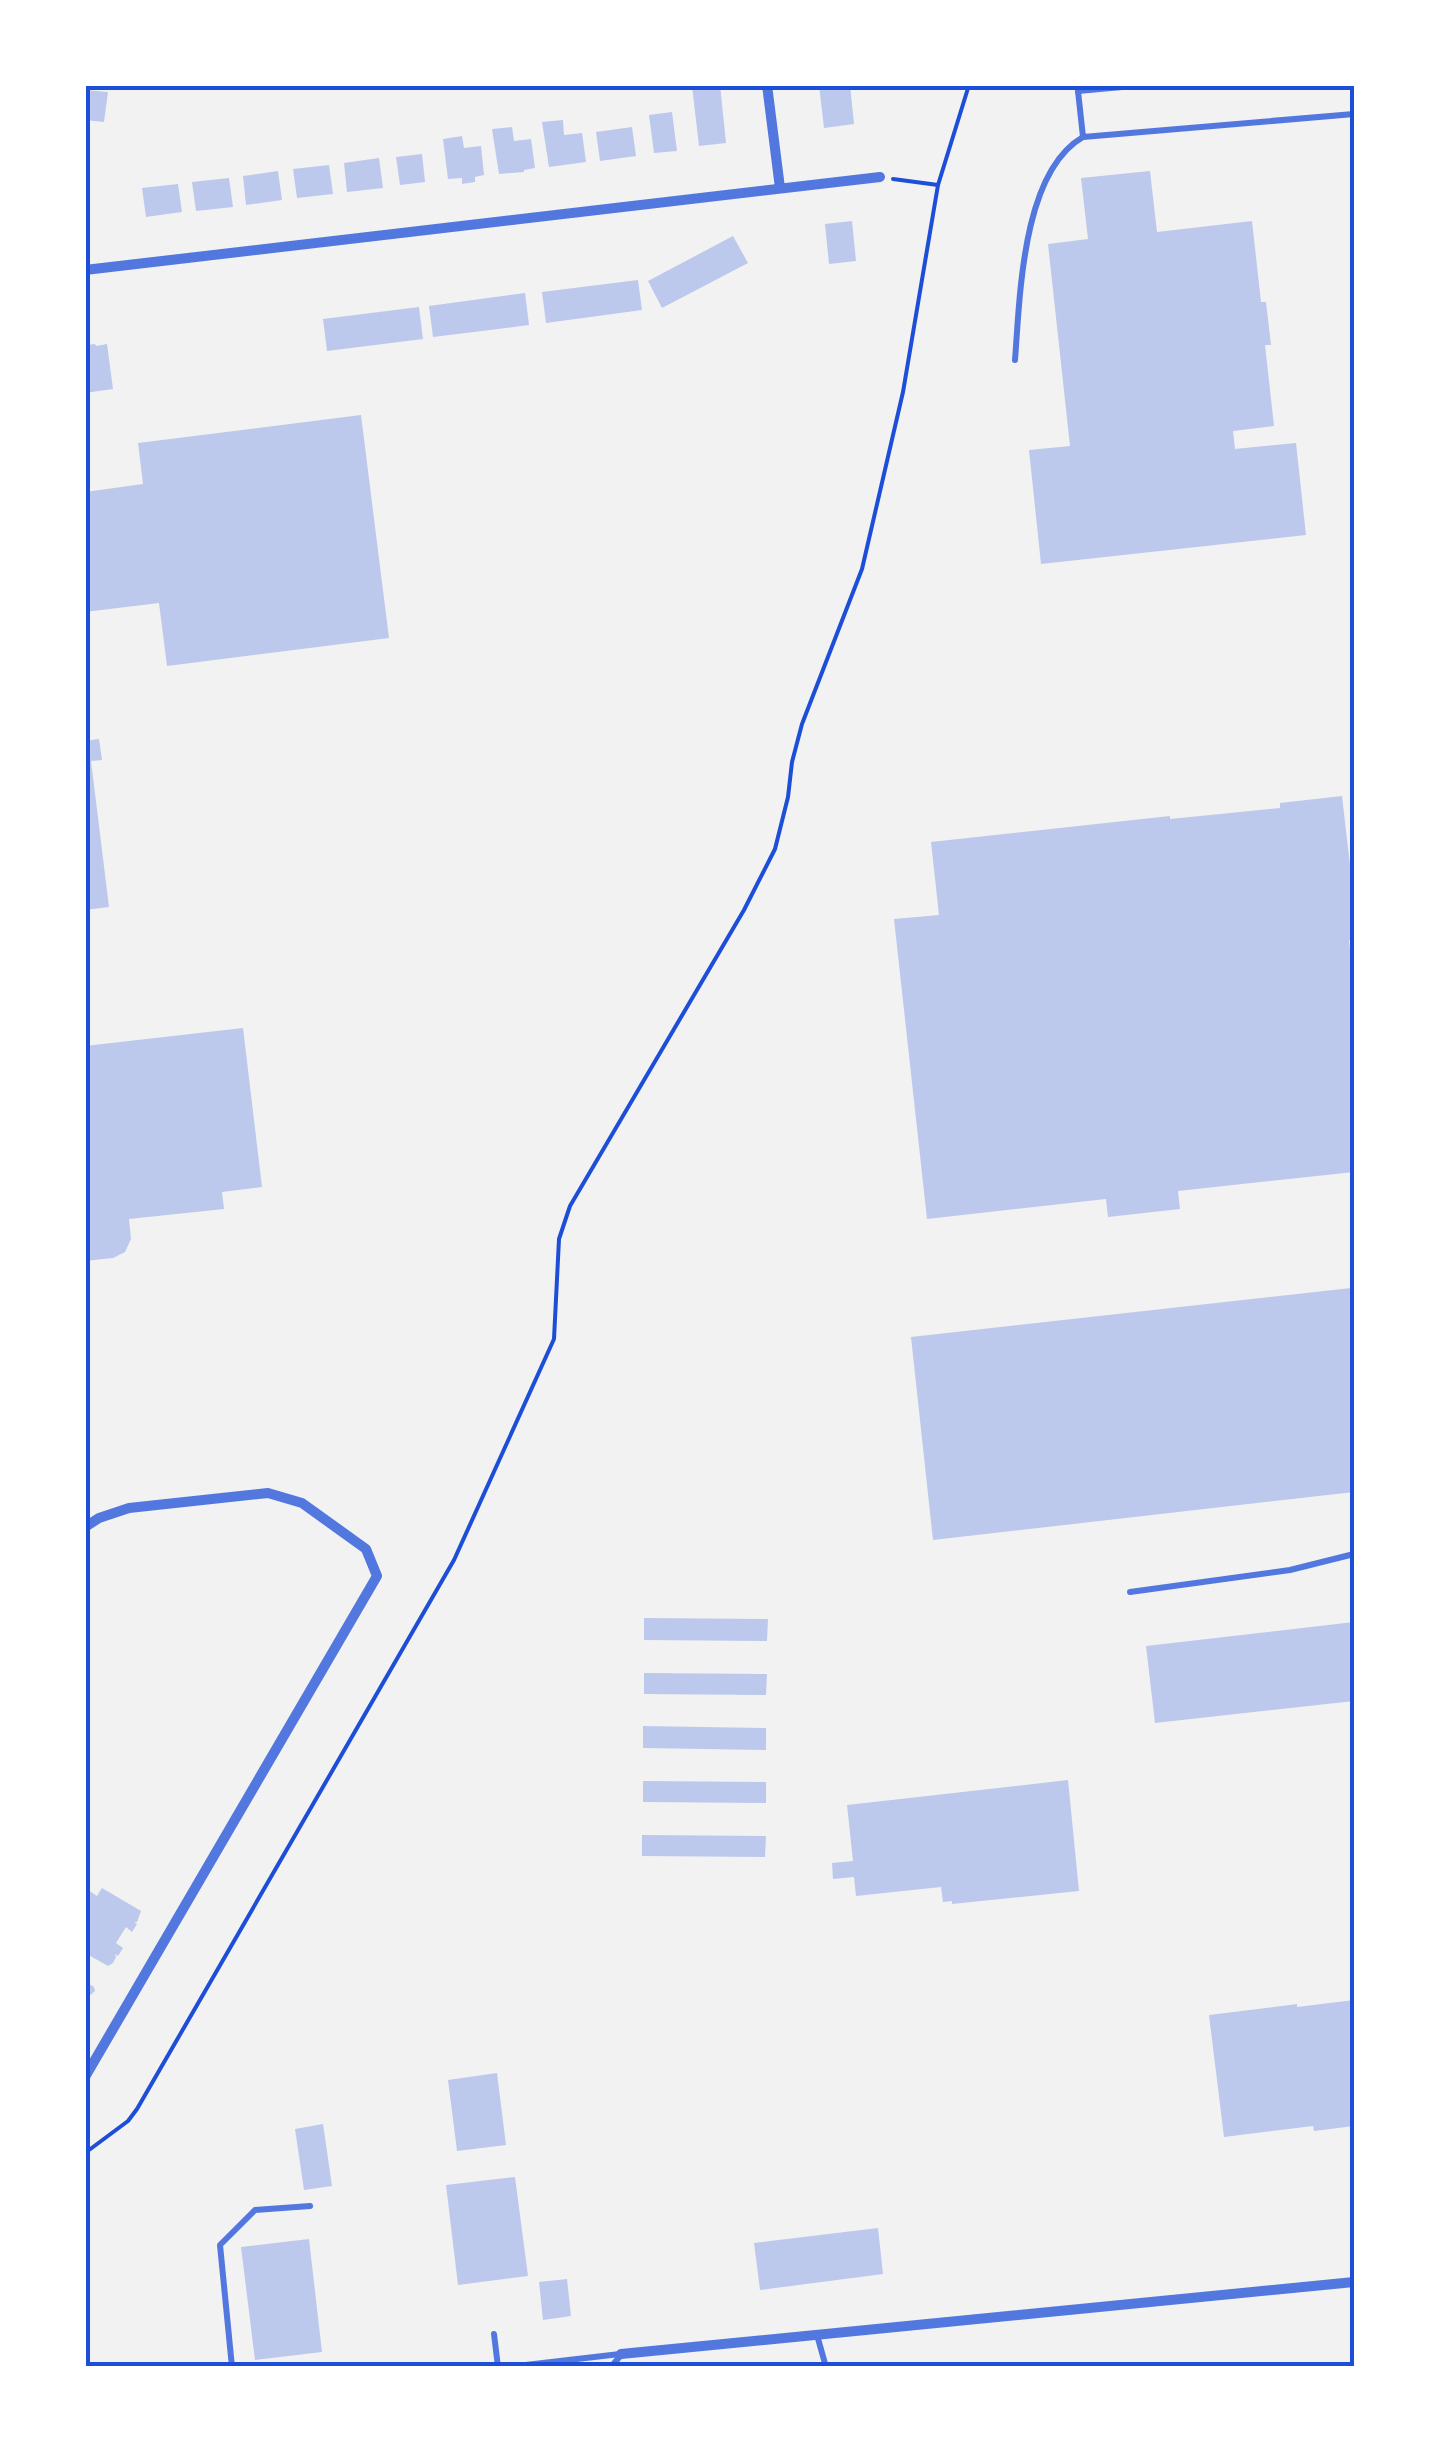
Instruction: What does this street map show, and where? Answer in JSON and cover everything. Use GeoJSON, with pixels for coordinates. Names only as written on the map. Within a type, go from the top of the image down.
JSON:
{"type":"FeatureCollection","features":[{"type":"Feature","properties":{"kind":"street"},"geometry":{"type":"LineString","coordinates":[[767,85],[780,188]]}},
{"type":"Feature","properties":{"kind":"street"},"geometry":{"type":"LineString","coordinates":[[85,270],[880,177]]}},
{"type":"Feature","properties":{"kind":"street"},"geometry":{"type":"LineString","coordinates":[[85,1527],[129,1508],[268,1493],[302,1503],[366,1549],[377,1576],[85,2077]]}},
{"type":"Feature","properties":{"kind":"street"},"geometry":{"type":"LineString","coordinates":[[621,2354],[1354,2282]]}},
{"type":"Feature","properties":{"kind":"lane"},"geometry":{"type":"LineString","coordinates":[[1083,136],[1078,88],[1144,85]]}},
{"type":"Feature","properties":{"kind":"lane"},"geometry":{"type":"LineString","coordinates":[[1015,360],[1020,286],[1038,198],[1055,161],[1071,144],[1083,136],[1354,114]]}},
{"type":"Feature","properties":{"kind":"lane"},"geometry":{"type":"LineString","coordinates":[[1130,1592],[1290,1570],[1354,1554]]}},
{"type":"Feature","properties":{"kind":"lane"},"geometry":{"type":"LineString","coordinates":[[232,2367],[220,2245],[255,2210],[310,2206]]}},
{"type":"Feature","properties":{"kind":"lane"},"geometry":{"type":"LineString","coordinates":[[494,2334],[498,2367]]}},
{"type":"Feature","properties":{"kind":"lane"},"geometry":{"type":"LineString","coordinates":[[816,2335],[826,2367]]}},
{"type":"Feature","properties":{"kind":"lane"},"geometry":{"type":"LineString","coordinates":[[508,2367],[621,2354]]}},
{"type":"Feature","properties":{"kind":"lane"},"geometry":{"type":"LineString","coordinates":[[611,2367],[621,2354]]}},
{"type":"Feature","properties":{"kind":"path"},"geometry":{"type":"LineString","coordinates":[[85,2154],[128,2121],[137,2109],[454,1560],[554,1339],[559,1238],[570,1206],[744,910],[775,849],[802,724],[862,569],[903,392],[938,185],[969,85]]}},
{"type":"Feature","properties":{"kind":"path"},"geometry":{"type":"LineString","coordinates":[[880,177],[938,185]]}},
{"type":"Feature","properties":{"kind":"building"},"geometry":{"type":"Polygon","coordinates":[[[720,85],[726,143],[699,146],[692,86],[720,85]]]}},
{"type":"Feature","properties":{"kind":"building"},"geometry":{"type":"Polygon","coordinates":[[[819,85],[850,85],[854,124],[824,128],[819,85]]]}},
{"type":"Feature","properties":{"kind":"building"},"geometry":{"type":"Polygon","coordinates":[[[85,90],[108,92],[104,122],[85,120],[85,90]]]}},
{"type":"Feature","properties":{"kind":"building"},"geometry":{"type":"Polygon","coordinates":[[[672,112],[677,151],[654,153],[649,115],[672,112]]]}},
{"type":"Feature","properties":{"kind":"building"},"geometry":{"type":"Polygon","coordinates":[[[563,120],[564,135],[582,133],[586,162],[549,167],[542,122],[563,120]]]}},
{"type":"Feature","properties":{"kind":"building"},"geometry":{"type":"Polygon","coordinates":[[[512,127],[514,141],[531,139],[535,168],[499,174],[492,129],[512,127]]]}},
{"type":"Feature","properties":{"kind":"building"},"geometry":{"type":"Polygon","coordinates":[[[632,127],[636,156],[600,161],[596,132],[632,127]]]}},
{"type":"Feature","properties":{"kind":"building"},"geometry":{"type":"Polygon","coordinates":[[[462,136],[464,148],[481,146],[484,175],[475,177],[475,182],[462,184],[462,178],[448,179],[443,139],[462,136]]]}},
{"type":"Feature","properties":{"kind":"building"},"geometry":{"type":"Polygon","coordinates":[[[422,154],[425,182],[400,185],[396,157],[422,154]]]}},
{"type":"Feature","properties":{"kind":"building"},"geometry":{"type":"Polygon","coordinates":[[[379,158],[383,188],[347,192],[344,163],[379,158]]]}},
{"type":"Feature","properties":{"kind":"building"},"geometry":{"type":"Polygon","coordinates":[[[329,165],[333,194],[297,198],[293,169],[329,165]]]}},
{"type":"Feature","properties":{"kind":"building"},"geometry":{"type":"Polygon","coordinates":[[[278,171],[282,200],[246,205],[243,176],[278,171]]]}},
{"type":"Feature","properties":{"kind":"building"},"geometry":{"type":"Polygon","coordinates":[[[1150,171],[1157,232],[1252,221],[1261,302],[1266,302],[1271,345],[1265,345],[1274,426],[1233,431],[1235,449],[1296,443],[1306,535],[1041,564],[1029,450],[1070,446],[1048,244],[1088,239],[1081,178],[1150,171]]]}},
{"type":"Feature","properties":{"kind":"building"},"geometry":{"type":"Polygon","coordinates":[[[229,178],[233,207],[196,211],[192,182],[229,178]]]}},
{"type":"Feature","properties":{"kind":"building"},"geometry":{"type":"Polygon","coordinates":[[[178,184],[182,212],[146,217],[142,188],[178,184]]]}},
{"type":"Feature","properties":{"kind":"building"},"geometry":{"type":"Polygon","coordinates":[[[852,221],[856,261],[829,264],[825,224],[852,221]]]}},
{"type":"Feature","properties":{"kind":"building"},"geometry":{"type":"Polygon","coordinates":[[[733,236],[748,263],[662,308],[648,281],[733,236]]]}},
{"type":"Feature","properties":{"kind":"building"},"geometry":{"type":"Polygon","coordinates":[[[638,280],[642,310],[546,323],[542,292],[638,280]]]}},
{"type":"Feature","properties":{"kind":"building"},"geometry":{"type":"Polygon","coordinates":[[[525,293],[529,325],[433,337],[429,306],[525,293]]]}},
{"type":"Feature","properties":{"kind":"building"},"geometry":{"type":"Polygon","coordinates":[[[419,307],[423,339],[327,351],[323,319],[419,307]]]}},
{"type":"Feature","properties":{"kind":"building"},"geometry":{"type":"Polygon","coordinates":[[[107,344],[113,389],[85,393],[85,345],[107,344]]]}},
{"type":"Feature","properties":{"kind":"building"},"geometry":{"type":"Polygon","coordinates":[[[361,415],[389,638],[167,666],[159,603],[85,612],[85,492],[143,484],[138,443],[361,415]]]}},
{"type":"Feature","properties":{"kind":"building"},"geometry":{"type":"Polygon","coordinates":[[[99,739],[102,760],[91,761],[109,907],[85,910],[85,741],[99,739]]]}},
{"type":"Feature","properties":{"kind":"building"},"geometry":{"type":"Polygon","coordinates":[[[1342,796],[1354,900],[1354,940],[1349,940],[1354,986],[1354,1172],[1178,1191],[1180,1209],[1108,1217],[1106,1199],[927,1219],[894,919],[939,915],[931,842],[1280,808],[1280,803],[1342,796]]]}},
{"type":"Feature","properties":{"kind":"building"},"geometry":{"type":"Polygon","coordinates":[[[243,1028],[262,1187],[222,1192],[224,1209],[129,1219],[131,1239],[125,1252],[113,1258],[85,1261],[85,1046],[243,1028]]]}},
{"type":"Feature","properties":{"kind":"building"},"geometry":{"type":"Polygon","coordinates":[[[1351,1288],[1354,1492],[933,1540],[911,1337],[1351,1288]]]}},
{"type":"Feature","properties":{"kind":"building"},"geometry":{"type":"Polygon","coordinates":[[[644,1618],[768,1619],[767,1641],[644,1640],[644,1618]]]}},
{"type":"Feature","properties":{"kind":"building"},"geometry":{"type":"Polygon","coordinates":[[[1354,1622],[1354,1701],[1155,1723],[1146,1646],[1354,1622]]]}},
{"type":"Feature","properties":{"kind":"building"},"geometry":{"type":"Polygon","coordinates":[[[644,1673],[767,1674],[766,1695],[644,1694],[644,1673]]]}},
{"type":"Feature","properties":{"kind":"building"},"geometry":{"type":"Polygon","coordinates":[[[643,1726],[766,1728],[766,1750],[643,1748],[643,1726]]]}},
{"type":"Feature","properties":{"kind":"building"},"geometry":{"type":"Polygon","coordinates":[[[1068,1780],[1079,1891],[952,1904],[943,1902],[941,1887],[856,1896],[854,1877],[833,1879],[832,1863],[853,1861],[847,1805],[1068,1780]]]}},
{"type":"Feature","properties":{"kind":"building"},"geometry":{"type":"Polygon","coordinates":[[[643,1781],[766,1782],[766,1803],[643,1802],[643,1781]]]}},
{"type":"Feature","properties":{"kind":"building"},"geometry":{"type":"Polygon","coordinates":[[[642,1835],[766,1836],[765,1857],[642,1856],[642,1835]]]}},
{"type":"Feature","properties":{"kind":"building"},"geometry":{"type":"Polygon","coordinates":[[[85,1888],[97,1896],[102,1888],[141,1911],[132,1932],[126,1927],[116,1943],[123,1948],[108,1966],[85,1953],[85,1888]]]}},
{"type":"Feature","properties":{"kind":"building"},"geometry":{"type":"Polygon","coordinates":[[[85,1981],[95,1991],[88,1997],[85,2009],[85,1981]]]}},
{"type":"Feature","properties":{"kind":"building"},"geometry":{"type":"Polygon","coordinates":[[[1354,2000],[1354,2126],[1314,2131],[1313,2126],[1224,2137],[1209,2015],[1354,2000]]]}},
{"type":"Feature","properties":{"kind":"building"},"geometry":{"type":"Polygon","coordinates":[[[497,2073],[506,2145],[457,2151],[448,2080],[497,2073]]]}},
{"type":"Feature","properties":{"kind":"building"},"geometry":{"type":"Polygon","coordinates":[[[323,2124],[332,2186],[304,2190],[295,2129],[323,2124]]]}},
{"type":"Feature","properties":{"kind":"building"},"geometry":{"type":"Polygon","coordinates":[[[515,2177],[528,2276],[458,2285],[446,2185],[515,2177]]]}},
{"type":"Feature","properties":{"kind":"building"},"geometry":{"type":"Polygon","coordinates":[[[878,2228],[883,2274],[760,2290],[754,2243],[878,2228]]]}},
{"type":"Feature","properties":{"kind":"building"},"geometry":{"type":"Polygon","coordinates":[[[309,2239],[322,2352],[255,2360],[241,2247],[309,2239]]]}},
{"type":"Feature","properties":{"kind":"building"},"geometry":{"type":"Polygon","coordinates":[[[567,2279],[571,2316],[543,2320],[539,2282],[567,2279]]]}}]}
